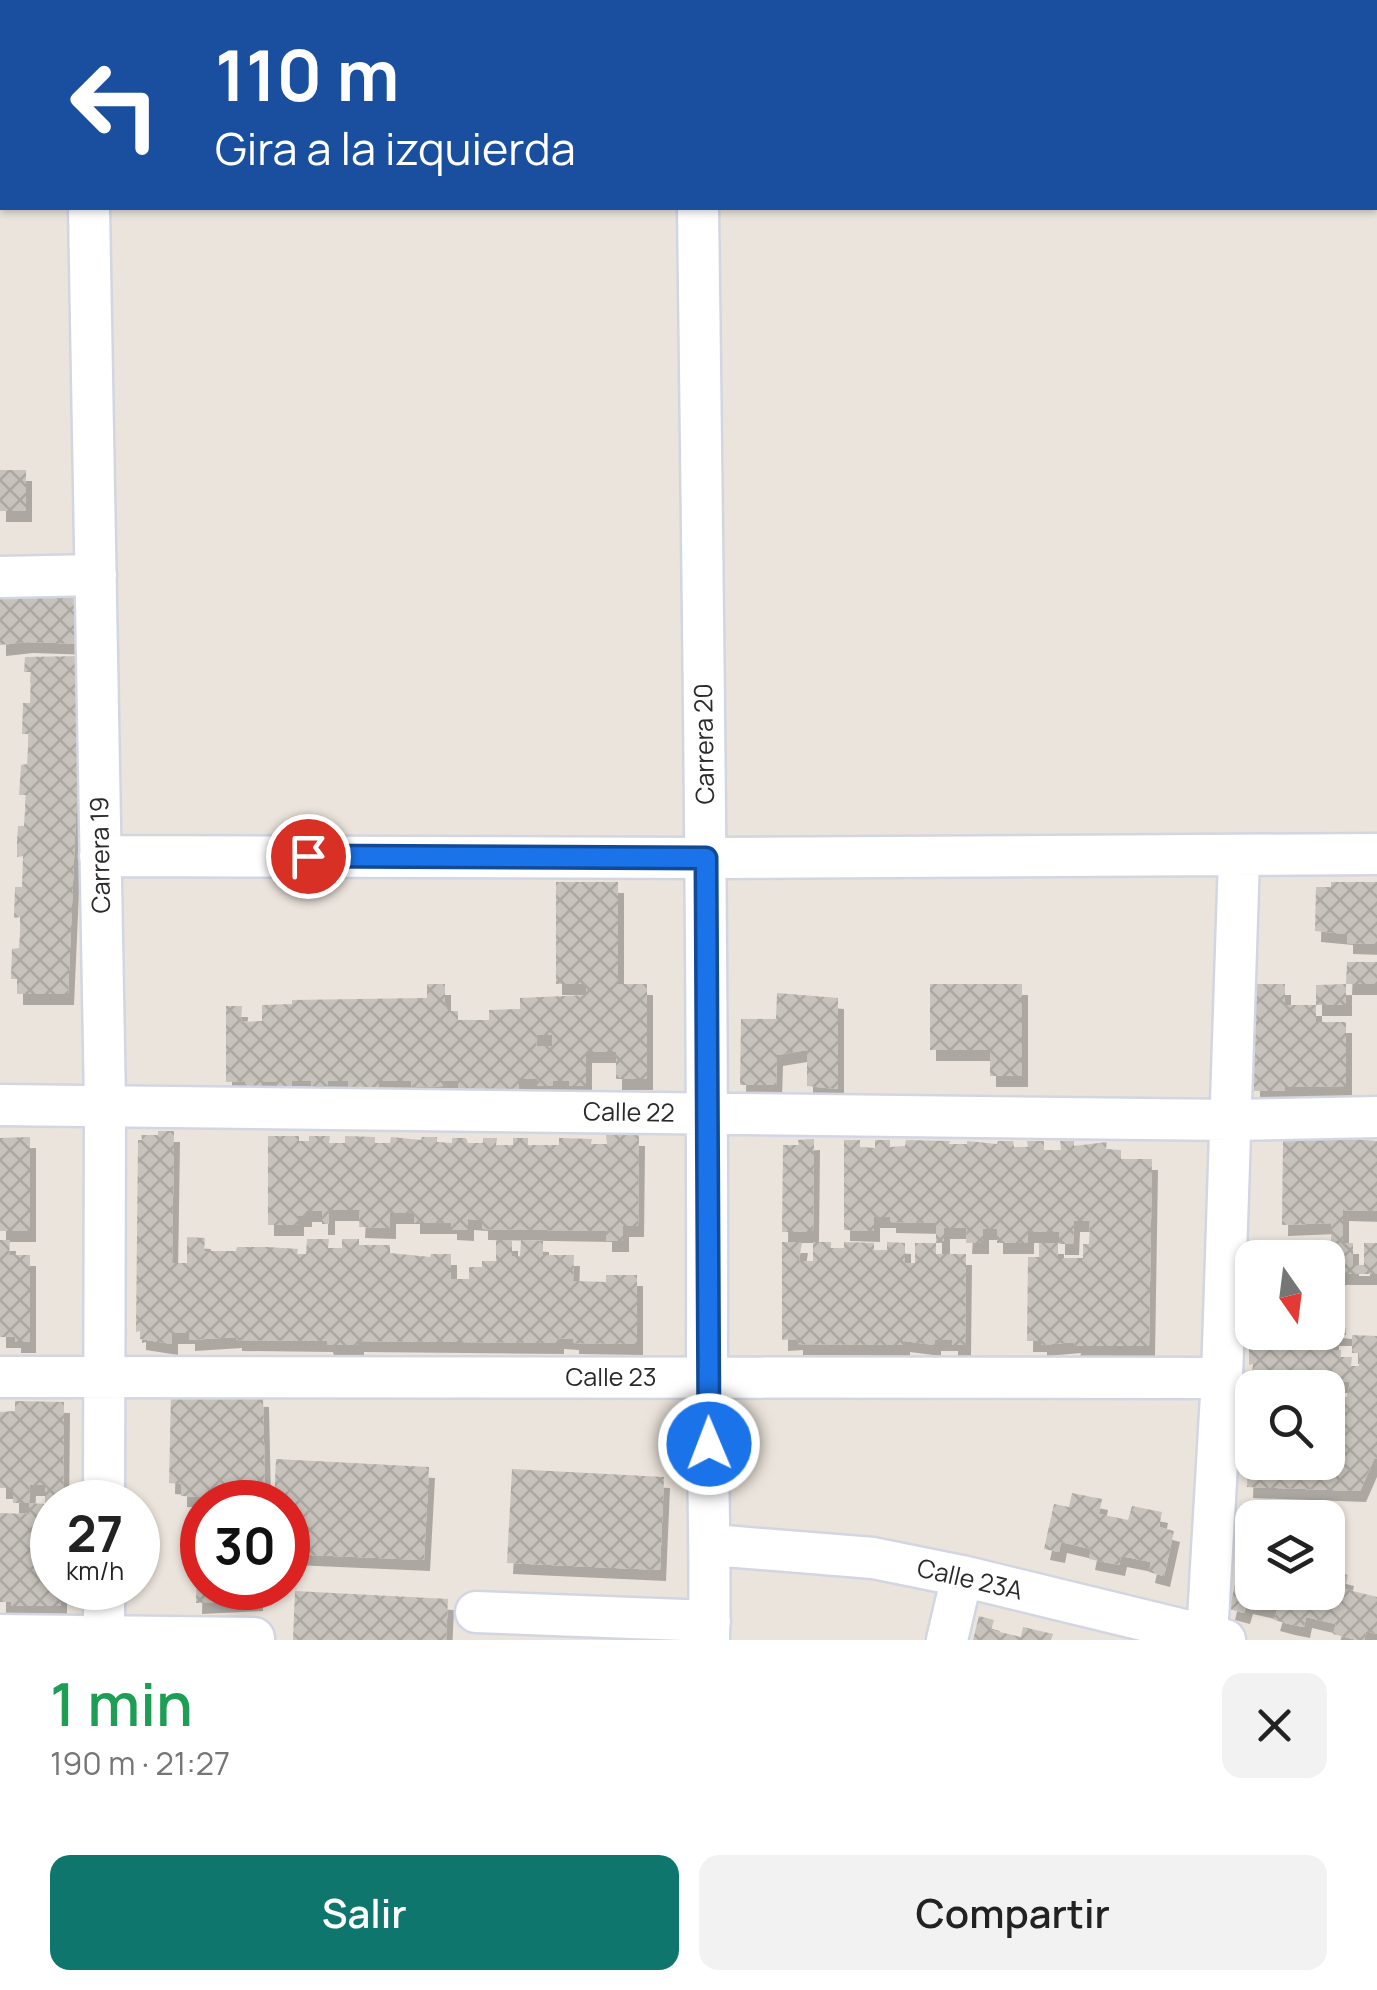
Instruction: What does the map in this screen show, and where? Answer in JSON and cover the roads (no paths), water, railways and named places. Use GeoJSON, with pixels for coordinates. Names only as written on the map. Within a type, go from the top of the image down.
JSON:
{"type":"FeatureCollection","features":[{"type":"Feature","properties":{"kind":"street","name":"Carrera 19"},"geometry":{"type":"LineString","coordinates":[[89,210],[104,1104],[104,1480]]}},
{"type":"Feature","properties":{"kind":"street","name":"Carrera 20"},"geometry":{"type":"LineString","coordinates":[[698,210],[708,1113],[707,1377],[712,1544],[709,1631]]}},
{"type":"Feature","properties":{"kind":"street"},"geometry":{"type":"LineString","coordinates":[[0,577],[96,575]]}},
{"type":"Feature","properties":{"kind":"street"},"geometry":{"type":"LineString","coordinates":[[100,856],[1239,858],[1377,854]]}},
{"type":"Feature","properties":{"kind":"street"},"geometry":{"type":"LineString","coordinates":[[1216,1638],[1239,858]]}},
{"type":"Feature","properties":{"kind":"street","name":"Calle 22"},"geometry":{"type":"LineString","coordinates":[[0,1104],[1230,1120],[1377,1117]]}},
{"type":"Feature","properties":{"kind":"street","name":"Calle 23"},"geometry":{"type":"LineString","coordinates":[[0,1377],[1222,1378]]}},
{"type":"Feature","properties":{"kind":"street","name":"Calle 23A"},"geometry":{"type":"LineString","coordinates":[[712,1544],[873,1558],[1216,1638]]}},
{"type":"Feature","properties":{"kind":"street"},"geometry":{"type":"LineString","coordinates":[[947,1640],[962,1576]]}},
{"type":"Feature","properties":{"kind":"street"},"geometry":{"type":"LineString","coordinates":[[104,1610],[104,1638]]}},
{"type":"Feature","properties":{"kind":"street"},"geometry":{"type":"LineString","coordinates":[[476,1612],[709,1631]]}},
{"type":"Feature","properties":{"kind":"street"},"geometry":{"type":"LineString","coordinates":[[0,1635],[254,1638]]}}]}
